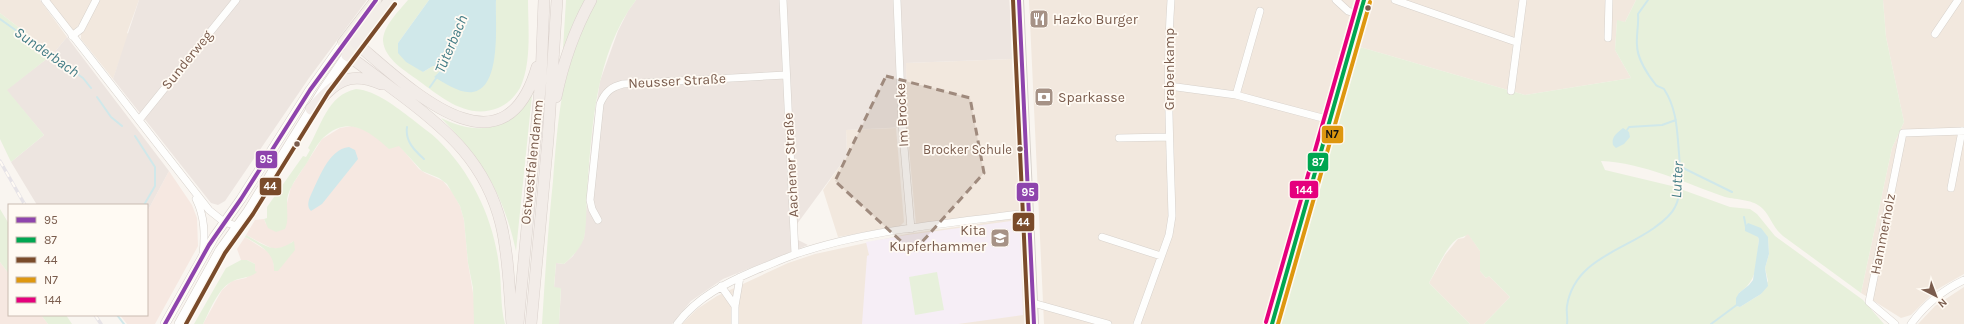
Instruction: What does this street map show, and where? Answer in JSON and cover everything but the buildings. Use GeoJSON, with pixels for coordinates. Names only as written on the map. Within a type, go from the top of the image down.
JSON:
{"type":"FeatureCollection","features":[{"type":"Feature","properties":{"kind":"highway","name":"Ostwestfalendamm"},"geometry":{"type":"LineString","coordinates":[[518,324],[543,43],[544,0]]}},
{"type":"Feature","properties":{"kind":"highway","name":"Ostwestfalendamm"},"geometry":{"type":"LineString","coordinates":[[531,324],[548,139],[556,0]]}},
{"type":"Feature","properties":{"kind":"highway"},"geometry":{"type":"LineString","coordinates":[[548,139],[565,60],[576,29],[591,0]]}},
{"type":"Feature","properties":{"kind":"highway"},"geometry":{"type":"LineString","coordinates":[[356,43],[389,71],[436,107],[458,118],[483,123],[503,116],[520,104],[529,90],[543,43]]}},
{"type":"Feature","properties":{"kind":"highway"},"geometry":{"type":"LineString","coordinates":[[347,55],[437,122],[471,159],[488,187],[496,207],[504,242],[512,324]]}},
{"type":"Feature","properties":{"kind":"highway"},"geometry":{"type":"LineString","coordinates":[[311,109],[336,84],[348,78],[365,78],[392,89]]}},
{"type":"Feature","properties":{"kind":"main road"},"geometry":{"type":"LineString","coordinates":[[165,324],[224,222],[310,90],[376,0]]}},
{"type":"Feature","properties":{"kind":"main road"},"geometry":{"type":"LineString","coordinates":[[179,324],[220,250],[235,229],[311,109],[347,55],[390,0]]}},
{"type":"Feature","properties":{"kind":"main road"},"geometry":{"type":"LineString","coordinates":[[1272,324],[1364,0]]}},
{"type":"Feature","properties":{"kind":"main road"},"geometry":{"type":"LineString","coordinates":[[343,43],[356,43]]}},
{"type":"Feature","properties":{"kind":"main road"},"geometry":{"type":"LineString","coordinates":[[343,43],[347,55]]}},
{"type":"Feature","properties":{"kind":"street"},"geometry":{"type":"LineString","coordinates":[[45,0],[209,210],[235,229]]}},
{"type":"Feature","properties":{"kind":"street"},"geometry":{"type":"LineString","coordinates":[[72,36],[81,29],[96,0]]}},
{"type":"Feature","properties":{"kind":"street","name":"Sunderweg"},"geometry":{"type":"LineString","coordinates":[[139,120],[236,0]]}},
{"type":"Feature","properties":{"kind":"street","name":"Aachener Straße"},"geometry":{"type":"LineString","coordinates":[[783,0],[795,254]]}},
{"type":"Feature","properties":{"kind":"street","name":"Im Brocke"},"geometry":{"type":"LineString","coordinates":[[897,0],[902,126],[911,229]]}},
{"type":"Feature","properties":{"kind":"street"},"geometry":{"type":"LineString","coordinates":[[1020,0],[1034,324]]}},
{"type":"Feature","properties":{"kind":"street","name":"Grabenkamp"},"geometry":{"type":"LineString","coordinates":[[1137,324],[1169,234],[1172,216],[1169,86],[1169,30],[1171,0]]}},
{"type":"Feature","properties":{"kind":"street"},"geometry":{"type":"LineString","coordinates":[[1336,0],[1348,10],[1360,14]]}},
{"type":"Feature","properties":{"kind":"street"},"geometry":{"type":"LineString","coordinates":[[1395,0],[1516,42]]}},
{"type":"Feature","properties":{"kind":"street"},"geometry":{"type":"LineString","coordinates":[[1511,91],[1516,42],[1523,0]]}},
{"type":"Feature","properties":{"kind":"street"},"geometry":{"type":"LineString","coordinates":[[1608,38],[1609,0]]}},
{"type":"Feature","properties":{"kind":"street"},"geometry":{"type":"LineString","coordinates":[[1935,34],[1958,0]]}},
{"type":"Feature","properties":{"kind":"street"},"geometry":{"type":"LineString","coordinates":[[1236,95],[1260,11]]}},
{"type":"Feature","properties":{"kind":"street","name":"Neusser Straße"},"geometry":{"type":"LineString","coordinates":[[598,220],[592,209],[590,200],[600,104],[603,96],[608,90],[623,84],[786,75]]}},
{"type":"Feature","properties":{"kind":"street"},"geometry":{"type":"LineString","coordinates":[[1169,86],[1236,95],[1330,120]]}},
{"type":"Feature","properties":{"kind":"street"},"geometry":{"type":"LineString","coordinates":[[1951,188],[1963,131]]}},
{"type":"Feature","properties":{"kind":"street","name":"Hammerholz"},"geometry":{"type":"LineString","coordinates":[[1895,324],[1869,302],[1903,133],[1963,131]]}},
{"type":"Feature","properties":{"kind":"street"},"geometry":{"type":"LineString","coordinates":[[1119,138],[1170,137]]}},
{"type":"Feature","properties":{"kind":"street"},"geometry":{"type":"LineString","coordinates":[[190,186],[203,220],[203,256]]}},
{"type":"Feature","properties":{"kind":"street"},"geometry":{"type":"LineString","coordinates":[[677,324],[686,312],[696,303],[721,286],[795,254],[911,229],[1029,213]]}},
{"type":"Feature","properties":{"kind":"street"},"geometry":{"type":"LineString","coordinates":[[1102,237],[1161,256]]}},
{"type":"Feature","properties":{"kind":"street"},"geometry":{"type":"LineString","coordinates":[[735,324],[735,306],[740,277]]}},
{"type":"Feature","properties":{"kind":"street"},"geometry":{"type":"LineString","coordinates":[[1911,324],[1919,313],[1936,298],[1964,280]]}},
{"type":"Feature","properties":{"kind":"street"},"geometry":{"type":"LineString","coordinates":[[721,286],[735,306]]}},
{"type":"Feature","properties":{"kind":"street"},"geometry":{"type":"LineString","coordinates":[[1033,303],[1108,324]]}},
{"type":"Feature","properties":{"kind":"highlighted area"},"geometry":{"type":"Polygon","coordinates":[[[886,76],[970,98],[984,173],[913,252],[835,181],[886,76]]]}},
{"type":"Feature","properties":{"kind":"shaded area"},"geometry":{"type":"Polygon","coordinates":[[[0,0],[40,0],[67,37],[53,54],[0,13],[0,0]]]}},
{"type":"Feature","properties":{"kind":"shaded area"},"geometry":{"type":"Polygon","coordinates":[[[49,0],[93,0],[84,19],[73,31],[49,0]]]}},
{"type":"Feature","properties":{"kind":"shaded area"},"geometry":{"type":"Polygon","coordinates":[[[100,0],[139,0],[113,79],[81,39],[81,33],[100,0]]]}},
{"type":"Feature","properties":{"kind":"shaded area"},"geometry":{"type":"Polygon","coordinates":[[[139,0],[367,0],[309,78],[225,201],[218,205],[211,203],[113,79],[139,0]]]}},
{"type":"Feature","properties":{"kind":"shaded area"},"geometry":{"type":"Polygon","coordinates":[[[636,0],[1010,0],[1012,59],[906,63],[907,127],[846,130],[847,156],[797,224],[798,240],[808,245],[723,279],[691,301],[672,324],[559,324],[561,289],[554,288],[556,263],[564,264],[573,256],[584,238],[592,134],[600,81],[618,31],[628,11],[636,0]]]}},
{"type":"Feature","properties":{"kind":"shaded area"},"geometry":{"type":"Polygon","coordinates":[[[1029,0],[1354,0],[1264,324],[1044,324],[1029,0]]]}},
{"type":"Feature","properties":{"kind":"shaded area"},"geometry":{"type":"Polygon","coordinates":[[[1373,0],[1636,0],[1625,22],[1617,21],[1615,50],[1631,78],[1525,95],[1360,47],[1373,0]]]}},
{"type":"Feature","properties":{"kind":"shaded area"},"geometry":{"type":"Polygon","coordinates":[[[1883,0],[1964,0],[1964,274],[1936,290],[1911,315],[1901,318],[1861,293],[1892,148],[1904,122],[1886,37],[1883,0]]]}},
{"type":"Feature","properties":{"kind":"shaded area"},"geometry":{"type":"Polygon","coordinates":[[[67,37],[169,171],[148,210],[148,204],[36,204],[11,162],[44,135],[6,90],[53,54],[67,37]]]}},
{"type":"Feature","properties":{"kind":"shaded area"},"geometry":{"type":"Polygon","coordinates":[[[1012,59],[1020,211],[916,224],[907,127],[906,63],[1012,59]]]}},
{"type":"Feature","properties":{"kind":"shaded area"},"geometry":{"type":"Polygon","coordinates":[[[352,126],[366,130],[377,138],[399,145],[419,169],[443,181],[453,193],[460,206],[464,220],[468,263],[474,299],[474,324],[203,324],[222,290],[232,281],[246,278],[255,271],[255,264],[247,260],[241,260],[237,249],[245,237],[267,251],[273,258],[274,267],[293,241],[286,247],[273,249],[246,235],[255,220],[264,219],[266,224],[287,203],[291,187],[322,139],[340,128],[352,126]]]}},
{"type":"Feature","properties":{"kind":"shaded area"},"geometry":{"type":"Polygon","coordinates":[[[896,128],[904,222],[900,226],[838,237],[823,190],[847,156],[846,130],[896,128]]]}},
{"type":"Feature","properties":{"kind":"shaded area"},"geometry":{"type":"Polygon","coordinates":[[[169,171],[192,205],[197,218],[198,246],[155,324],[127,324],[121,316],[148,316],[148,210],[169,171]]]}},
{"type":"Feature","properties":{"kind":"shaded area"},"geometry":{"type":"Polygon","coordinates":[[[1011,219],[1020,223],[1022,229],[1026,324],[682,324],[697,309],[717,296],[788,263],[815,254],[907,234],[1011,219]]]}},
{"type":"Feature","properties":{"kind":"shaded area"},"geometry":{"type":"Polygon","coordinates":[[[1011,221],[1019,224],[1020,229],[1023,315],[958,324],[862,324],[867,256],[869,255],[866,242],[1011,221]]]}},
{"type":"Feature","properties":{"kind":"shaded area"},"geometry":{"type":"Polygon","coordinates":[[[1468,233],[1480,251],[1480,271],[1486,278],[1489,276],[1510,297],[1484,324],[1470,324],[1429,283],[1445,255],[1458,239],[1464,238],[1468,233]]]}},
{"type":"Feature","properties":{"kind":"shaded area"},"geometry":{"type":"Polygon","coordinates":[[[0,262],[8,273],[8,316],[42,316],[48,324],[0,324],[0,262]]]}},
{"type":"Feature","properties":{"kind":"shaded area"},"geometry":{"type":"Polygon","coordinates":[[[1964,287],[1964,324],[1918,324],[1935,306],[1964,287]]]}},
{"type":"Feature","properties":{"kind":"green space"},"geometry":{"type":"Polygon","coordinates":[[[408,0],[429,0],[398,43],[423,72],[433,66],[440,68],[440,71],[437,74],[494,58],[496,0],[528,0],[528,56],[524,78],[520,88],[513,97],[501,107],[487,111],[466,109],[446,100],[402,69],[388,54],[383,41],[386,30],[392,19],[408,0]]]}},
{"type":"Feature","properties":{"kind":"green space"},"geometry":{"type":"Polygon","coordinates":[[[566,0],[585,0],[575,19],[563,49],[566,0]]]}},
{"type":"Feature","properties":{"kind":"green space"},"geometry":{"type":"Polygon","coordinates":[[[597,0],[636,0],[622,21],[612,44],[604,67],[598,92],[591,143],[584,238],[576,252],[564,264],[556,263],[554,287],[561,288],[559,324],[542,324],[548,235],[560,110],[569,64],[576,42],[585,20],[597,0]]]}},
{"type":"Feature","properties":{"kind":"green space"},"geometry":{"type":"Polygon","coordinates":[[[1636,0],[1883,0],[1886,37],[1904,122],[1892,148],[1861,293],[1783,236],[1765,212],[1755,203],[1725,197],[1649,170],[1601,161],[1605,170],[1672,186],[1730,207],[1750,209],[1757,214],[1775,236],[1863,300],[1884,324],[1484,324],[1510,297],[1489,276],[1486,278],[1480,271],[1480,251],[1468,234],[1457,239],[1449,248],[1429,283],[1470,324],[1281,324],[1360,47],[1525,95],[1631,78],[1615,50],[1617,20],[1625,22],[1636,0]],[[1758,237],[1757,263],[1755,270],[1750,282],[1739,293],[1736,306],[1740,307],[1761,294],[1768,281],[1765,268],[1769,254],[1768,237],[1758,237]]]}},
{"type":"Feature","properties":{"kind":"green space"},"geometry":{"type":"Polygon","coordinates":[[[0,13],[53,54],[7,90],[44,135],[11,162],[0,139],[0,13]]]}},
{"type":"Feature","properties":{"kind":"green space"},"geometry":{"type":"Polygon","coordinates":[[[356,89],[364,90],[386,100],[432,134],[450,153],[471,182],[492,232],[500,273],[502,310],[505,324],[474,324],[473,288],[468,263],[464,220],[460,206],[447,184],[439,178],[422,171],[399,146],[389,149],[366,131],[350,126],[341,127],[332,131],[323,138],[294,182],[288,195],[287,221],[285,229],[276,232],[268,228],[264,219],[267,218],[267,207],[303,156],[306,157],[310,150],[308,148],[331,105],[346,92],[356,89]]]}},
{"type":"Feature","properties":{"kind":"green space"},"geometry":{"type":"Polygon","coordinates":[[[532,95],[516,251],[505,212],[489,178],[469,148],[441,118],[454,124],[467,127],[491,127],[503,123],[513,116],[523,107],[532,95]]]}},
{"type":"Feature","properties":{"kind":"green space"},"geometry":{"type":"Polygon","coordinates":[[[0,209],[8,222],[8,273],[0,262],[0,209]]]}},
{"type":"Feature","properties":{"kind":"green space"},"geometry":{"type":"Polygon","coordinates":[[[246,235],[264,245],[275,248],[280,248],[294,241],[295,250],[278,271],[274,271],[274,264],[269,254],[261,246],[245,237],[246,235]]]}},
{"type":"Feature","properties":{"kind":"green space"},"geometry":{"type":"Polygon","coordinates":[[[241,260],[247,260],[255,264],[255,271],[257,272],[251,276],[234,280],[226,286],[214,301],[203,324],[194,324],[226,268],[241,260]]]}},
{"type":"Feature","properties":{"kind":"green space"},"geometry":{"type":"Polygon","coordinates":[[[937,272],[944,310],[915,315],[909,277],[937,272]]]}},
{"type":"Feature","properties":{"kind":"green space"},"geometry":{"type":"Polygon","coordinates":[[[42,316],[67,316],[72,324],[48,324],[42,316]]]}},
{"type":"Feature","properties":{"kind":"water"},"geometry":{"type":"Polygon","coordinates":[[[429,0],[496,0],[496,37],[493,66],[489,79],[482,88],[473,92],[458,90],[434,77],[441,70],[439,66],[433,66],[423,72],[406,62],[398,53],[398,43],[429,0]]]}},
{"type":"Feature","properties":{"kind":"water"},"geometry":{"type":"Polygon","coordinates":[[[1623,128],[1629,132],[1630,137],[1624,144],[1616,148],[1613,145],[1613,140],[1615,135],[1623,128]]]}},
{"type":"Feature","properties":{"kind":"water"},"geometry":{"type":"Polygon","coordinates":[[[349,147],[355,150],[358,159],[322,204],[311,211],[308,206],[309,199],[320,175],[335,153],[349,147]]]}},
{"type":"Feature","properties":{"kind":"water"},"geometry":{"type":"Polygon","coordinates":[[[1748,223],[1761,228],[1768,237],[1769,254],[1765,268],[1768,286],[1761,294],[1740,307],[1736,306],[1736,298],[1739,293],[1753,280],[1759,240],[1758,237],[1745,231],[1745,226],[1748,223]]]}},
{"type":"Feature","properties":{"kind":"waterway","name":"Lutter"},"geometry":{"type":"LineString","coordinates":[[1567,324],[1567,306],[1571,290],[1579,278],[1589,267],[1601,258],[1663,222],[1678,201],[1680,166],[1677,128],[1672,104],[1664,89],[1656,85],[1650,76],[1641,61],[1637,50],[1638,14],[1648,0]]}},
{"type":"Feature","properties":{"kind":"waterway","name":"Sunderbach"},"geometry":{"type":"LineString","coordinates":[[0,19],[83,78],[91,88]]}},
{"type":"Feature","properties":{"kind":"waterway","name":"Tüterbach"},"geometry":{"type":"LineString","coordinates":[[430,87],[437,77]]}},
{"type":"Feature","properties":{"kind":"waterway","name":"Sunderbach"},"geometry":{"type":"LineString","coordinates":[[97,97],[111,117],[122,126]]}},
{"type":"Feature","properties":{"kind":"waterway"},"geometry":{"type":"LineString","coordinates":[[1627,130],[1629,127],[1662,125],[1676,120]]}},
{"type":"Feature","properties":{"kind":"waterway","name":"Tüterbach"},"geometry":{"type":"LineString","coordinates":[[407,127],[407,137],[411,145],[424,159]]}},
{"type":"Feature","properties":{"kind":"waterway","name":"Sunderbach"},"geometry":{"type":"LineString","coordinates":[[135,136],[155,167],[155,186],[145,204]]}},
{"type":"Feature","properties":{"kind":"waterway"},"geometry":{"type":"LineString","coordinates":[[1679,166],[1732,192]]}},
{"type":"Feature","properties":{"kind":"waterway"},"geometry":{"type":"LineString","coordinates":[[1744,217],[1746,227]]}},
{"type":"Feature","properties":{"kind":"waterway"},"geometry":{"type":"LineString","coordinates":[[1711,324],[1738,304]]}},
{"type":"Feature","properties":{"kind":"waterway","name":"Sunderbach"},"geometry":{"type":"LineString","coordinates":[[118,316],[124,324]]}},
{"type":"Feature","properties":{"kind":"railway"},"geometry":{"type":"LineString","coordinates":[[0,161],[24,204]]}},
{"type":"Feature","properties":{"kind":"railway"},"geometry":{"type":"LineString","coordinates":[[96,316],[101,324]]}},
{"type":"Feature","properties":{"kind":"transit line","name":"95"},"geometry":{"type":"LineString","coordinates":[[165,324],[209,245],[241,199],[310,90],[376,0]]}},
{"type":"Feature","properties":{"kind":"transit line","name":"44"},"geometry":{"type":"LineString","coordinates":[[1013,0],[1028,324]]}},
{"type":"Feature","properties":{"kind":"transit line","name":"95"},"geometry":{"type":"LineString","coordinates":[[1019,0],[1034,324]]}},
{"type":"Feature","properties":{"kind":"transit line","name":"144"},"geometry":{"type":"LineString","coordinates":[[1266,322],[1358,0]]}},
{"type":"Feature","properties":{"kind":"transit line","name":"87"},"geometry":{"type":"LineString","coordinates":[[1272,324],[1364,0]]}},
{"type":"Feature","properties":{"kind":"transit line","name":"N7"},"geometry":{"type":"LineString","coordinates":[[1278,324],[1370,2]]}},
{"type":"Feature","properties":{"kind":"transit line","name":"44"},"geometry":{"type":"LineString","coordinates":[[186,324],[225,253],[253,214],[328,93],[395,4]]}},
{"type":"Feature","properties":{"kind":"place","name":"Hazko Burger"},"geometry":{"type":"Point","coordinates":[1039,19]}},
{"type":"Feature","properties":{"kind":"place","name":"Sparkasse"},"geometry":{"type":"Point","coordinates":[1044,97]}},
{"type":"Feature","properties":{"kind":"place","name":"Brocker Schule"},"geometry":{"type":"Point","coordinates":[1020,149]}},
{"type":"Feature","properties":{"kind":"place","name":"Kita Kupferhammer"},"geometry":{"type":"Point","coordinates":[1000,238]}}]}
